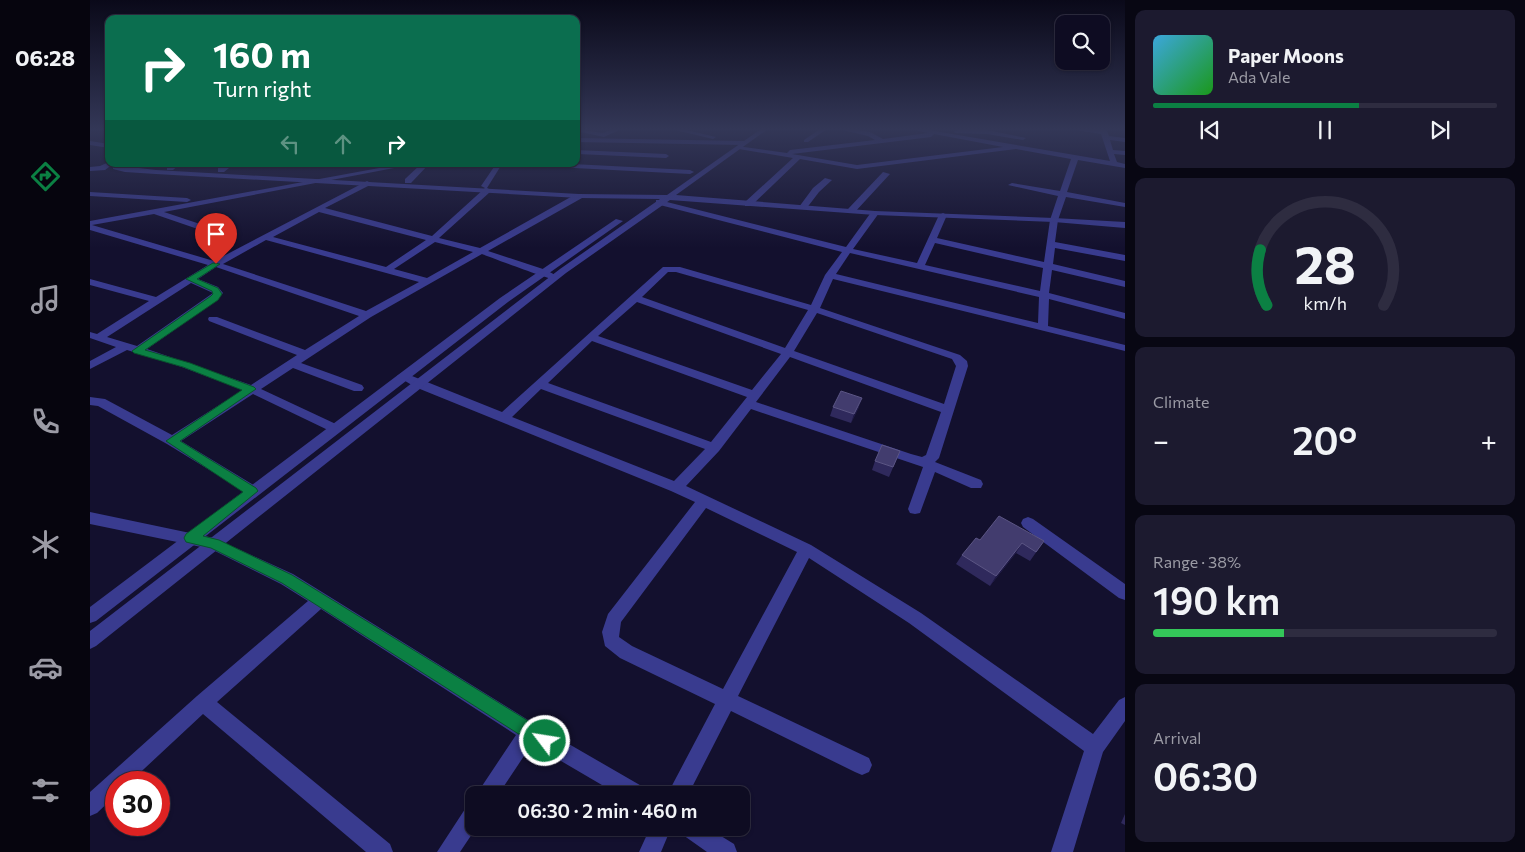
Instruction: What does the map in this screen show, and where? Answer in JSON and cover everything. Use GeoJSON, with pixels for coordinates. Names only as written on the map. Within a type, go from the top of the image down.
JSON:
{"type":"FeatureCollection","features":[{"type":"Feature","properties":{"kind":"street"},"geometry":{"type":"LineString","coordinates":[[120,169],[318,181],[628,193],[656,198],[847,250],[1044,295],[1125,316]]}},
{"type":"Feature","properties":{"kind":"street"},"geometry":{"type":"LineString","coordinates":[[206,169],[408,181],[579,196],[656,198],[875,213],[1054,220],[1125,225]]}},
{"type":"Feature","properties":{"kind":"street"},"geometry":{"type":"LineString","coordinates":[[90,223],[343,178],[376,169]]}},
{"type":"Feature","properties":{"kind":"street"},"geometry":{"type":"LineString","coordinates":[[408,181],[420,169]]}},
{"type":"Feature","properties":{"kind":"street"},"geometry":{"type":"LineString","coordinates":[[387,270],[433,239],[486,188],[496,169]]}},
{"type":"Feature","properties":{"kind":"street"},"geometry":{"type":"LineString","coordinates":[[629,169],[690,172]]}},
{"type":"Feature","properties":{"kind":"street"},"geometry":{"type":"LineString","coordinates":[[90,641],[695,169]]}},
{"type":"Feature","properties":{"kind":"street"},"geometry":{"type":"LineString","coordinates":[[90,616],[504,300],[543,272],[700,169]]}},
{"type":"Feature","properties":{"kind":"street"},"geometry":{"type":"LineString","coordinates":[[748,204],[786,169]]}},
{"type":"Feature","properties":{"kind":"street"},"geometry":{"type":"LineString","coordinates":[[864,169],[886,174]]}},
{"type":"Feature","properties":{"kind":"street"},"geometry":{"type":"LineString","coordinates":[[851,210],[886,174],[888,169]]}},
{"type":"Feature","properties":{"kind":"street"},"geometry":{"type":"LineString","coordinates":[[1043,328],[1044,295],[1054,220],[1071,169]]}},
{"type":"Feature","properties":{"kind":"street"},"geometry":{"type":"LineString","coordinates":[[803,207],[816,190],[828,180]]}},
{"type":"Feature","properties":{"kind":"street"},"geometry":{"type":"LineString","coordinates":[[95,336],[264,237],[367,183]]}},
{"type":"Feature","properties":{"kind":"street"},"geometry":{"type":"LineString","coordinates":[[1012,185],[1125,204]]}},
{"type":"Feature","properties":{"kind":"street"},"geometry":{"type":"LineString","coordinates":[[90,194],[207,201]]}},
{"type":"Feature","properties":{"kind":"street"},"geometry":{"type":"LineString","coordinates":[[172,441],[367,316],[579,196]]}},
{"type":"Feature","properties":{"kind":"street"},"geometry":{"type":"LineString","coordinates":[[318,209],[482,251],[543,272],[554,278]]}},
{"type":"Feature","properties":{"kind":"street"},"geometry":{"type":"LineString","coordinates":[[155,211],[224,235]]}},
{"type":"Feature","properties":{"kind":"street"},"geometry":{"type":"LineString","coordinates":[[676,486],[714,448],[788,352],[814,309],[830,275],[875,213]]}},
{"type":"Feature","properties":{"kind":"street"},"geometry":{"type":"LineString","coordinates":[[920,267],[943,215]]}},
{"type":"Feature","properties":{"kind":"street"},"geometry":{"type":"LineString","coordinates":[[90,227],[216,264],[367,316]]}},
{"type":"Feature","properties":{"kind":"street"},"geometry":{"type":"LineString","coordinates":[[264,237],[428,281]]}},
{"type":"Feature","properties":{"kind":"street"},"geometry":{"type":"LineString","coordinates":[[931,240],[1125,284]]}},
{"type":"Feature","properties":{"kind":"street"},"geometry":{"type":"LineString","coordinates":[[1050,244],[1125,258]]}},
{"type":"Feature","properties":{"kind":"street"},"geometry":{"type":"LineString","coordinates":[[503,418],[636,298],[662,271],[672,268],[814,309],[956,357],[961,361],[962,366],[936,450],[927,464],[915,509]]}},
{"type":"Feature","properties":{"kind":"street"},"geometry":{"type":"LineString","coordinates":[[830,275],[1125,348]]}},
{"type":"Feature","properties":{"kind":"street"},"geometry":{"type":"LineString","coordinates":[[137,351],[218,294],[215,290],[190,279]]}},
{"type":"Feature","properties":{"kind":"street"},"geometry":{"type":"LineString","coordinates":[[90,282],[156,300]]}},
{"type":"Feature","properties":{"kind":"street"},"geometry":{"type":"LineString","coordinates":[[636,298],[948,410]]}},
{"type":"Feature","properties":{"kind":"street"},"geometry":{"type":"LineString","coordinates":[[213,319],[305,354]]}},
{"type":"Feature","properties":{"kind":"street"},"geometry":{"type":"LineString","coordinates":[[95,336],[124,347],[186,365],[251,389],[334,428]]}},
{"type":"Feature","properties":{"kind":"street"},"geometry":{"type":"LineString","coordinates":[[590,338],[976,484]]}},
{"type":"Feature","properties":{"kind":"street"},"geometry":{"type":"LineString","coordinates":[[90,366],[124,347]]}},
{"type":"Feature","properties":{"kind":"street"},"geometry":{"type":"LineString","coordinates":[[291,363],[358,388]]}},
{"type":"Feature","properties":{"kind":"street"},"geometry":{"type":"LineString","coordinates":[[403,376],[503,418],[676,486],[806,549],[915,618],[1095,747]]}},
{"type":"Feature","properties":{"kind":"street"},"geometry":{"type":"LineString","coordinates":[[540,384],[714,448]]}},
{"type":"Feature","properties":{"kind":"street"},"geometry":{"type":"LineString","coordinates":[[90,401],[101,402],[172,441],[252,491]]}},
{"type":"Feature","properties":{"kind":"street"},"geometry":{"type":"LineString","coordinates":[[704,500],[614,619],[610,632],[611,641],[626,652],[862,765]]}},
{"type":"Feature","properties":{"kind":"street"},"geometry":{"type":"LineString","coordinates":[[90,518],[214,544],[287,579],[530,732],[623,786]]}},
{"type":"Feature","properties":{"kind":"street"},"geometry":{"type":"LineString","coordinates":[[1028,523],[1125,593]]}},
{"type":"Feature","properties":{"kind":"street"},"geometry":{"type":"LineString","coordinates":[[682,786],[806,549]]}},
{"type":"Feature","properties":{"kind":"street"},"geometry":{"type":"LineString","coordinates":[[90,806],[203,702],[321,599]]}},
{"type":"Feature","properties":{"kind":"street"},"geometry":{"type":"LineString","coordinates":[[203,702],[382,852]]}},
{"type":"Feature","properties":{"kind":"street"},"geometry":{"type":"LineString","coordinates":[[1062,852],[1095,747],[1125,706]]}},
{"type":"Feature","properties":{"kind":"street"},"geometry":{"type":"LineString","coordinates":[[492,786],[530,732]]}},
{"type":"Feature","properties":{"kind":"street"},"geometry":{"type":"LineString","coordinates":[[448,852],[465,827]]}},
{"type":"Feature","properties":{"kind":"street"},"geometry":{"type":"LineString","coordinates":[[650,852],[657,836]]}},
{"type":"Feature","properties":{"kind":"street"},"geometry":{"type":"LineString","coordinates":[[702,836],[726,852]]}},
{"type":"Feature","properties":{"kind":"building"},"geometry":{"type":"Polygon","coordinates":[[[841,391],[862,398],[854,414],[833,407],[841,391]]]}},
{"type":"Feature","properties":{"kind":"building"},"geometry":{"type":"Polygon","coordinates":[[[882,445],[900,451],[893,467],[875,461],[882,445]]]}},
{"type":"Feature","properties":{"kind":"building"},"geometry":{"type":"Polygon","coordinates":[[[999,516],[1044,541],[1036,552],[1022,543],[996,576],[962,555],[976,538],[980,540],[999,516]]]}},
{"type":"Feature","properties":{"kind":"route"},"geometry":{"type":"LineString","coordinates":[[216,264],[190,279],[215,290],[218,294],[137,351],[186,365],[251,389],[172,441],[252,491],[191,538],[214,544],[287,579],[545,741]]}}]}
